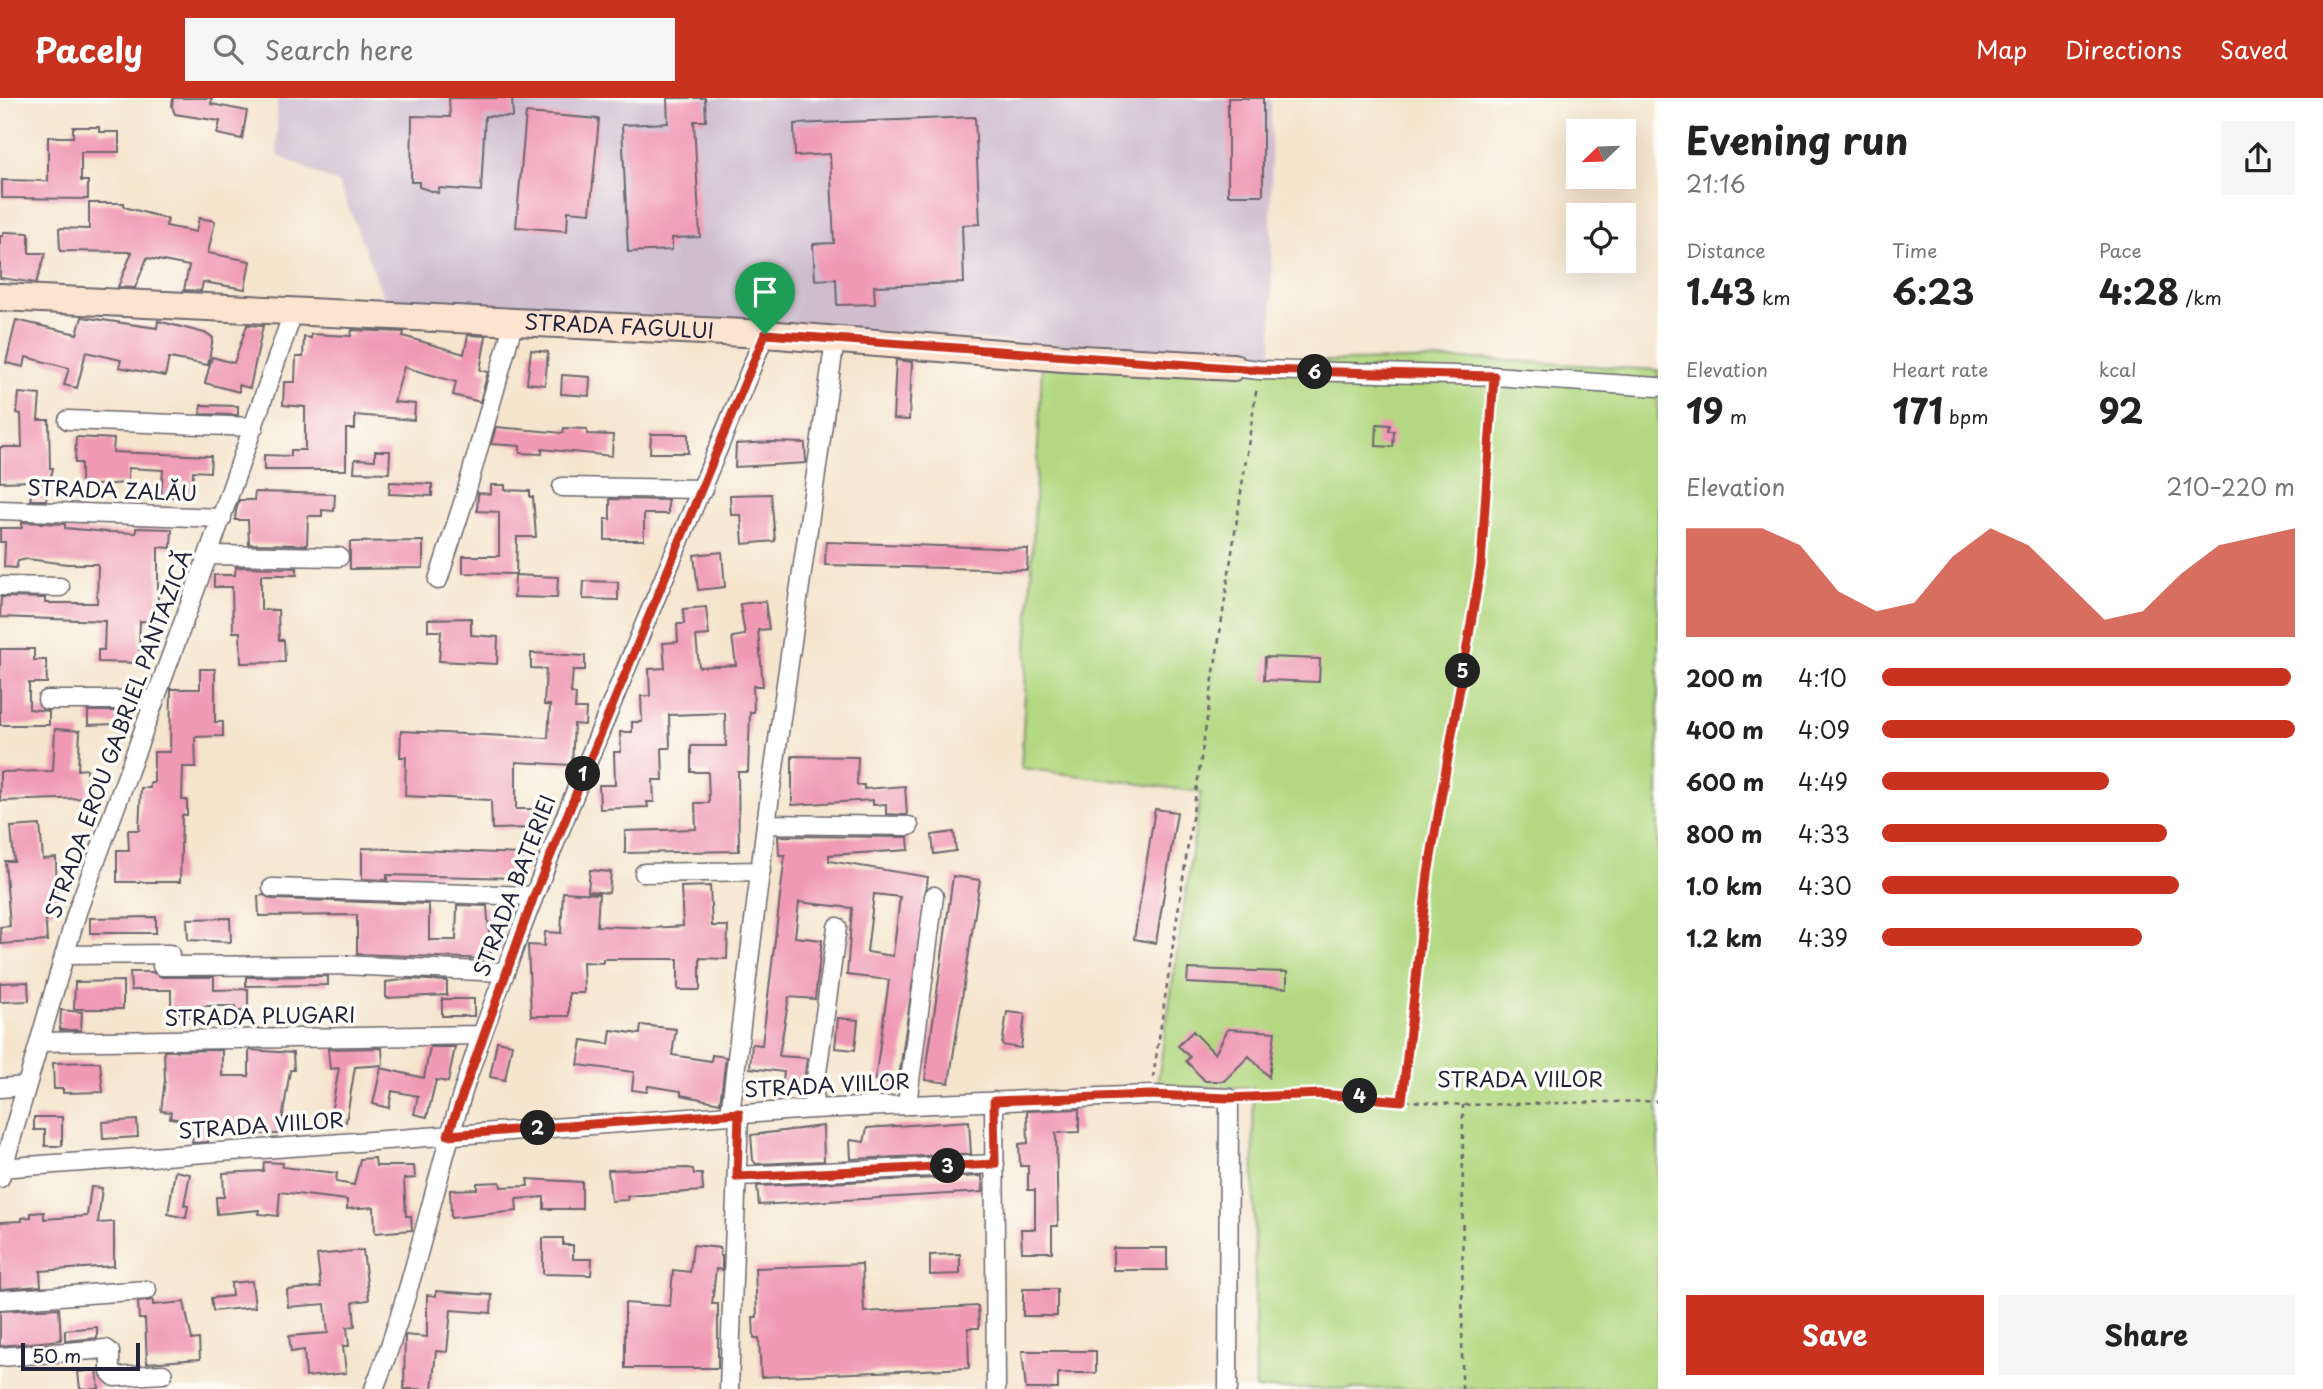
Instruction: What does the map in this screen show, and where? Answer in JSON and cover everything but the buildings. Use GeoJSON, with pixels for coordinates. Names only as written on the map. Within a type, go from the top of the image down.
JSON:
{"type":"FeatureCollection","features":[{"type":"Feature","properties":{"kind":"street","name":"STRADA FAGULUI"},"geometry":{"type":"LineString","coordinates":[[0,297],[765,334],[1259,370],[1494,376],[1658,387]]}},
{"type":"Feature","properties":{"kind":"street","name":"STRADA EROU GABRIEL PANTAZICĂ"},"geometry":{"type":"LineString","coordinates":[[1,1171],[97,852],[222,518],[294,310]]}},
{"type":"Feature","properties":{"kind":"street"},"geometry":{"type":"LineString","coordinates":[[438,580],[464,500],[514,321]]}},
{"type":"Feature","properties":{"kind":"street","name":"STRADA BATERIEI"},"geometry":{"type":"LineString","coordinates":[[374,1389],[397,1324],[448,1135],[481,1035],[534,896],[704,489],[765,334]]}},
{"type":"Feature","properties":{"kind":"street"},"geometry":{"type":"LineString","coordinates":[[729,1389],[737,1177],[735,1114],[766,824],[835,340]]}},
{"type":"Feature","properties":{"kind":"street"},"geometry":{"type":"LineString","coordinates":[[68,420],[254,427]]}},
{"type":"Feature","properties":{"kind":"street"},"geometry":{"type":"LineString","coordinates":[[562,487],[704,489]]}},
{"type":"Feature","properties":{"kind":"street","name":"STRADA ZALĂU"},"geometry":{"type":"LineString","coordinates":[[0,510],[222,518]]}},
{"type":"Feature","properties":{"kind":"street"},"geometry":{"type":"LineString","coordinates":[[208,555],[339,557]]}},
{"type":"Feature","properties":{"kind":"street"},"geometry":{"type":"LineString","coordinates":[[0,586],[60,587]]}},
{"type":"Feature","properties":{"kind":"street"},"geometry":{"type":"LineString","coordinates":[[47,700],[153,700]]}},
{"type":"Feature","properties":{"kind":"street"},"geometry":{"type":"LineString","coordinates":[[766,824],[909,826]]}},
{"type":"Feature","properties":{"kind":"street"},"geometry":{"type":"LineString","coordinates":[[644,873],[761,871]]}},
{"type":"Feature","properties":{"kind":"street"},"geometry":{"type":"LineString","coordinates":[[272,888],[534,896]]}},
{"type":"Feature","properties":{"kind":"street"},"geometry":{"type":"LineString","coordinates":[[907,1104],[934,896]]}},
{"type":"Feature","properties":{"kind":"street"},"geometry":{"type":"LineString","coordinates":[[812,1109],[837,927]]}},
{"type":"Feature","properties":{"kind":"street"},"geometry":{"type":"LineString","coordinates":[[65,954],[505,972]]}},
{"type":"Feature","properties":{"kind":"street","name":"STRADA PLUGARI"},"geometry":{"type":"LineString","coordinates":[[40,1042],[481,1035]]}},
{"type":"Feature","properties":{"kind":"street"},"geometry":{"type":"LineString","coordinates":[[0,1088],[26,1086]]}},
{"type":"Feature","properties":{"kind":"street","name":"STRADA VIILOR"},"geometry":{"type":"LineString","coordinates":[[1,1171],[812,1109],[1150,1095],[1229,1098]]}},
{"type":"Feature","properties":{"kind":"street"},"geometry":{"type":"LineString","coordinates":[[1228,1389],[1229,1098]]}},
{"type":"Feature","properties":{"kind":"street"},"geometry":{"type":"LineString","coordinates":[[994,1101],[996,1389]]}},
{"type":"Feature","properties":{"kind":"street"},"geometry":{"type":"LineString","coordinates":[[737,1177],[995,1164]]}},
{"type":"Feature","properties":{"kind":"street"},"geometry":{"type":"LineString","coordinates":[[0,1300],[148,1290]]}},
{"type":"Feature","properties":{"kind":"street"},"geometry":{"type":"LineString","coordinates":[[0,1357],[106,1349],[110,1352],[110,1372],[114,1377],[163,1374]]}},
{"type":"Feature","properties":{"kind":"path"},"geometry":{"type":"LineString","coordinates":[[1150,1095],[1259,370]]}},
{"type":"Feature","properties":{"kind":"path"},"geometry":{"type":"LineString","coordinates":[[1402,1101],[1428,874],[1481,565],[1494,376]]}},
{"type":"Feature","properties":{"kind":"path","name":"STRADA VIILOR"},"geometry":{"type":"LineString","coordinates":[[1229,1098],[1320,1094],[1463,1105],[1658,1101]]}},
{"type":"Feature","properties":{"kind":"path"},"geometry":{"type":"LineString","coordinates":[[1462,1389],[1463,1105]]}},
{"type":"Feature","properties":{"kind":"shaded area"},"geometry":{"type":"Polygon","coordinates":[[[277,98],[1271,98],[1272,362],[851,330],[385,300],[339,184],[277,155],[277,98]]]}},
{"type":"Feature","properties":{"kind":"green space"},"geometry":{"type":"Polygon","coordinates":[[[1043,349],[1272,362],[1481,359],[1658,370],[1658,1389],[1256,1389],[1253,1087],[1157,1087],[1201,792],[1021,768],[1043,349]]]}},
{"type":"Feature","properties":{"kind":"route"},"geometry":{"type":"LineString","coordinates":[[765,334],[1063,358],[1199,364],[1259,370],[1494,376],[1481,565],[1428,874],[1402,1101],[1320,1094],[1229,1098],[1150,1095],[994,1101],[995,1164],[737,1177],[739,1113],[448,1135],[481,1035],[534,896],[704,489],[765,334]]}}]}
